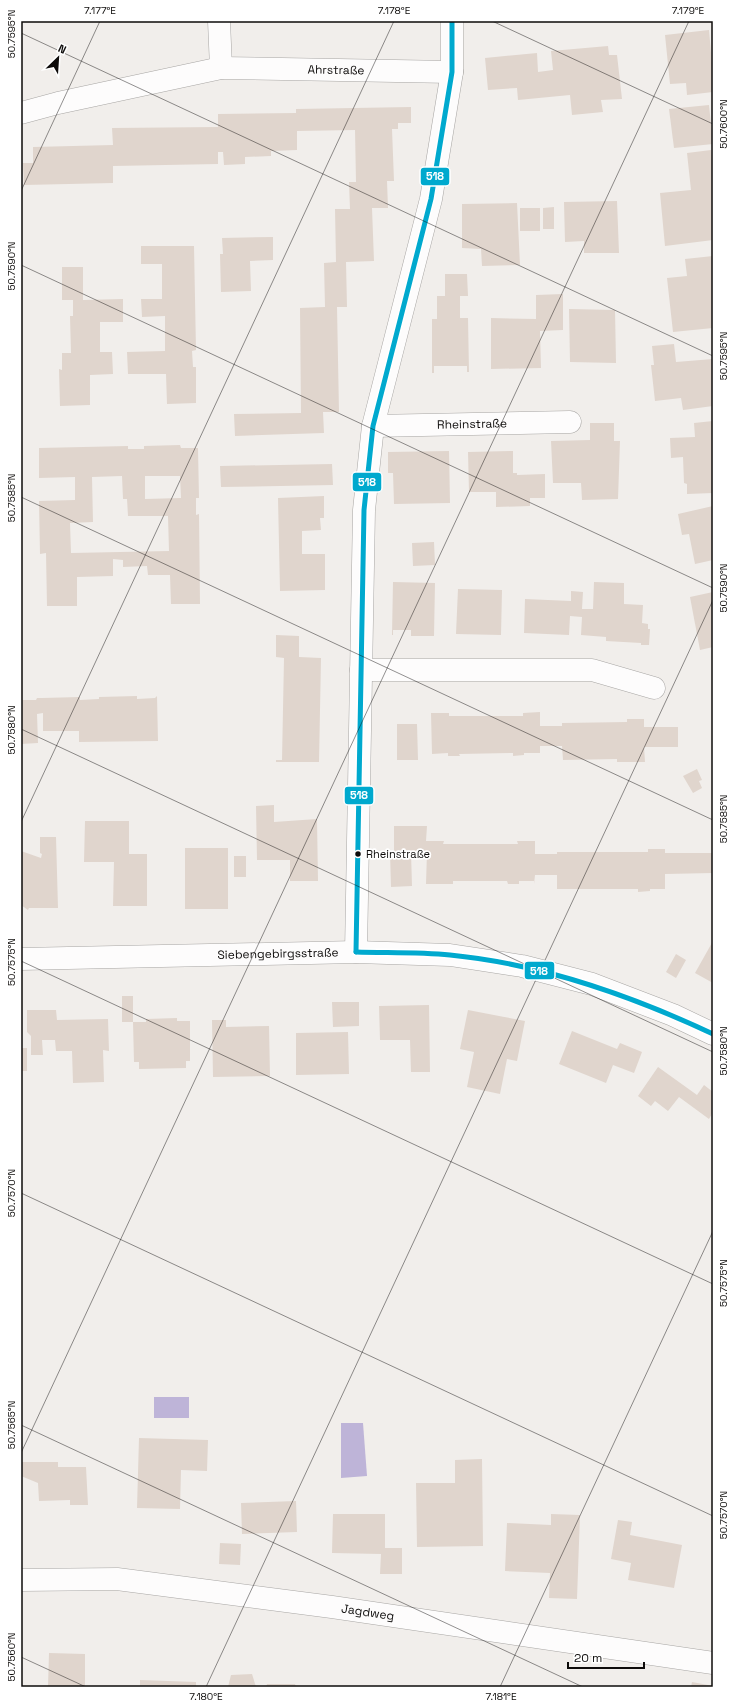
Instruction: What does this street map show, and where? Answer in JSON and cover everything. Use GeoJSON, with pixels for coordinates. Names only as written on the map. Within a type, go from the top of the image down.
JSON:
{"type":"FeatureCollection","features":[{"type":"Feature","properties":{"kind":"street"},"geometry":{"type":"LineString","coordinates":[[219,21],[221,68]]}},
{"type":"Feature","properties":{"kind":"street"},"geometry":{"type":"LineString","coordinates":[[356,952],[364,510],[373,426],[431,199],[452,72],[457,22]]}},
{"type":"Feature","properties":{"kind":"street","name":"Ahrstraße"},"geometry":{"type":"LineString","coordinates":[[21,113],[58,103],[221,68],[452,72]]}},
{"type":"Feature","properties":{"kind":"street","name":"Rheinstraße"},"geometry":{"type":"LineString","coordinates":[[373,426],[570,422]]}},
{"type":"Feature","properties":{"kind":"street"},"geometry":{"type":"LineString","coordinates":[[361,670],[592,670],[654,688]]}},
{"type":"Feature","properties":{"kind":"street","name":"Siebengebirgsstraße"},"geometry":{"type":"LineString","coordinates":[[21,959],[356,952],[450,955],[522,966],[592,984],[673,1015],[713,1034]]}},
{"type":"Feature","properties":{"kind":"street","name":"Jagdweg"},"geometry":{"type":"LineString","coordinates":[[21,1580],[117,1579],[332,1607],[713,1663]]}},
{"type":"Feature","properties":{"kind":"shaded area"},"geometry":{"type":"Polygon","coordinates":[[[154,1397],[189,1397],[189,1418],[154,1418],[154,1397]]]}},
{"type":"Feature","properties":{"kind":"shaded area"},"geometry":{"type":"Polygon","coordinates":[[[341,1423],[363,1423],[367,1476],[341,1478],[341,1423]]]}},
{"type":"Feature","properties":{"kind":"building"},"geometry":{"type":"Polygon","coordinates":[[[709,30],[713,92],[687,95],[686,83],[670,84],[665,35],[709,30]]]}},
{"type":"Feature","properties":{"kind":"building"},"geometry":{"type":"Polygon","coordinates":[[[608,46],[609,55],[617,55],[622,99],[601,100],[603,112],[572,115],[570,95],[518,100],[517,88],[488,90],[485,58],[537,53],[538,72],[553,70],[551,51],[608,46]]]}},
{"type":"Feature","properties":{"kind":"building"},"geometry":{"type":"Polygon","coordinates":[[[709,105],[713,144],[674,148],[669,109],[709,105]]]}},
{"type":"Feature","properties":{"kind":"building"},"geometry":{"type":"Polygon","coordinates":[[[411,107],[411,123],[398,123],[398,129],[392,129],[394,181],[387,181],[388,208],[372,208],[374,261],[346,262],[347,307],[337,307],[339,412],[323,412],[324,433],[235,436],[234,414],[301,413],[300,308],[325,307],[324,263],[336,262],[335,209],[350,209],[349,182],[356,182],[355,130],[297,131],[297,150],[271,151],[271,156],[245,157],[245,164],[224,165],[223,152],[218,152],[218,164],[113,166],[113,183],[24,185],[23,163],[33,163],[33,147],[113,145],[112,128],[218,127],[218,114],[296,113],[296,109],[411,107]]]}},
{"type":"Feature","properties":{"kind":"building"},"geometry":{"type":"Polygon","coordinates":[[[711,150],[713,170],[713,240],[665,246],[660,193],[691,190],[687,153],[711,150]]]}},
{"type":"Feature","properties":{"kind":"building"},"geometry":{"type":"Polygon","coordinates":[[[617,201],[619,253],[584,253],[584,241],[565,242],[564,202],[617,201]]]}},
{"type":"Feature","properties":{"kind":"building"},"geometry":{"type":"Polygon","coordinates":[[[517,203],[520,265],[482,266],[481,249],[462,248],[462,204],[517,203]]]}},
{"type":"Feature","properties":{"kind":"building"},"geometry":{"type":"Polygon","coordinates":[[[554,207],[554,229],[543,229],[543,208],[554,207]]]}},
{"type":"Feature","properties":{"kind":"building"},"geometry":{"type":"Polygon","coordinates":[[[520,208],[540,208],[540,231],[520,231],[520,208]]]}},
{"type":"Feature","properties":{"kind":"building"},"geometry":{"type":"Polygon","coordinates":[[[273,237],[273,260],[250,261],[251,291],[221,292],[220,254],[223,254],[222,238],[273,237]]]}},
{"type":"Feature","properties":{"kind":"building"},"geometry":{"type":"Polygon","coordinates":[[[141,246],[194,246],[196,350],[192,351],[193,367],[196,367],[196,403],[167,404],[166,374],[128,374],[127,352],[165,351],[165,316],[142,317],[141,299],[162,299],[162,264],[141,264],[141,246]]]}},
{"type":"Feature","properties":{"kind":"building"},"geometry":{"type":"Polygon","coordinates":[[[713,256],[713,328],[673,332],[667,278],[687,276],[685,259],[713,256]]]}},
{"type":"Feature","properties":{"kind":"building"},"geometry":{"type":"Polygon","coordinates":[[[62,267],[83,267],[83,300],[123,299],[123,322],[100,322],[100,352],[112,352],[113,374],[90,375],[90,405],[60,406],[59,369],[62,370],[62,353],[71,353],[70,316],[73,316],[73,300],[62,300],[62,267]]]}},
{"type":"Feature","properties":{"kind":"building"},"geometry":{"type":"Polygon","coordinates":[[[445,274],[467,274],[468,296],[460,296],[460,318],[468,318],[469,372],[467,372],[467,366],[434,366],[434,373],[432,373],[432,319],[437,319],[437,296],[445,296],[445,274]]]}},
{"type":"Feature","properties":{"kind":"building"},"geometry":{"type":"Polygon","coordinates":[[[563,294],[563,330],[540,331],[541,368],[491,369],[491,318],[536,319],[536,295],[563,294]]]}},
{"type":"Feature","properties":{"kind":"building"},"geometry":{"type":"Polygon","coordinates":[[[569,309],[615,310],[616,363],[570,362],[569,309]]]}},
{"type":"Feature","properties":{"kind":"building"},"geometry":{"type":"Polygon","coordinates":[[[674,344],[676,362],[713,359],[713,406],[683,410],[681,398],[655,401],[651,365],[654,365],[652,346],[674,344]]]}},
{"type":"Feature","properties":{"kind":"building"},"geometry":{"type":"Polygon","coordinates":[[[713,421],[713,493],[687,494],[687,484],[684,483],[683,457],[671,458],[670,438],[695,437],[694,423],[713,421]]]}},
{"type":"Feature","properties":{"kind":"building"},"geometry":{"type":"Polygon","coordinates":[[[590,423],[614,423],[614,441],[620,441],[618,499],[582,500],[581,483],[553,483],[551,441],[590,440],[590,423]]]}},
{"type":"Feature","properties":{"kind":"building"},"geometry":{"type":"Polygon","coordinates":[[[180,445],[181,448],[198,448],[199,498],[196,498],[196,515],[199,514],[200,604],[171,604],[170,575],[148,575],[147,566],[123,567],[123,560],[113,559],[113,576],[77,577],[77,606],[47,606],[46,553],[40,554],[39,501],[75,500],[75,477],[39,478],[39,448],[128,446],[128,449],[144,449],[144,446],[180,445]],[[122,476],[92,477],[93,522],[70,523],[71,553],[169,551],[168,516],[128,516],[127,499],[123,499],[122,476]],[[145,476],[145,499],[181,498],[180,476],[145,476]]]}},
{"type":"Feature","properties":{"kind":"building"},"geometry":{"type":"Polygon","coordinates":[[[449,451],[450,503],[394,504],[393,473],[388,473],[388,452],[449,451]]]}},
{"type":"Feature","properties":{"kind":"building"},"geometry":{"type":"Polygon","coordinates":[[[513,451],[513,473],[517,473],[517,475],[545,474],[545,498],[530,498],[530,506],[496,507],[496,492],[469,492],[468,452],[513,451]]]}},
{"type":"Feature","properties":{"kind":"building"},"geometry":{"type":"Polygon","coordinates":[[[332,464],[333,485],[221,487],[220,466],[332,464]]]}},
{"type":"Feature","properties":{"kind":"building"},"geometry":{"type":"Polygon","coordinates":[[[324,496],[324,518],[320,518],[321,530],[302,531],[302,554],[325,554],[325,590],[280,591],[278,498],[324,496]]]}},
{"type":"Feature","properties":{"kind":"building"},"geometry":{"type":"Polygon","coordinates":[[[713,506],[713,560],[695,564],[689,534],[682,535],[678,514],[713,506]]]}},
{"type":"Feature","properties":{"kind":"building"},"geometry":{"type":"Polygon","coordinates":[[[434,542],[435,565],[413,566],[412,543],[434,542]]]}},
{"type":"Feature","properties":{"kind":"building"},"geometry":{"type":"Polygon","coordinates":[[[393,582],[435,583],[434,636],[411,636],[411,630],[393,630],[392,635],[393,582]]]}},
{"type":"Feature","properties":{"kind":"building"},"geometry":{"type":"Polygon","coordinates":[[[594,582],[624,583],[624,604],[643,605],[642,623],[648,624],[648,629],[650,629],[649,645],[641,645],[641,643],[606,641],[606,637],[581,635],[582,617],[570,616],[569,635],[524,633],[525,599],[571,601],[571,591],[583,592],[582,609],[593,609],[594,582]]]}},
{"type":"Feature","properties":{"kind":"building"},"geometry":{"type":"Polygon","coordinates":[[[458,589],[502,590],[501,635],[456,634],[458,589]]]}},
{"type":"Feature","properties":{"kind":"building"},"geometry":{"type":"Polygon","coordinates":[[[713,592],[713,647],[700,650],[690,597],[713,592]]]}},
{"type":"Feature","properties":{"kind":"building"},"geometry":{"type":"Polygon","coordinates":[[[276,635],[299,636],[299,657],[321,658],[319,762],[276,762],[276,760],[282,760],[284,658],[276,657],[276,635]]]}},
{"type":"Feature","properties":{"kind":"building"},"geometry":{"type":"Polygon","coordinates":[[[137,696],[137,699],[155,698],[157,696],[158,741],[79,742],[79,731],[43,731],[43,713],[37,714],[38,743],[21,744],[21,700],[80,697],[80,700],[99,699],[99,697],[137,696]]]}},
{"type":"Feature","properties":{"kind":"building"},"geometry":{"type":"Polygon","coordinates":[[[540,712],[540,726],[562,726],[562,723],[627,722],[627,719],[644,719],[644,727],[678,727],[678,747],[644,747],[645,762],[617,762],[617,759],[563,760],[562,746],[540,746],[540,753],[524,753],[524,755],[513,756],[513,753],[459,754],[460,756],[448,756],[448,753],[432,754],[431,713],[449,713],[449,716],[523,716],[523,713],[540,712]]]}},
{"type":"Feature","properties":{"kind":"building"},"geometry":{"type":"Polygon","coordinates":[[[397,724],[417,724],[418,760],[397,760],[397,724]]]}},
{"type":"Feature","properties":{"kind":"building"},"geometry":{"type":"Polygon","coordinates":[[[697,769],[702,780],[699,781],[702,788],[693,793],[683,776],[697,769]]]}},
{"type":"Feature","properties":{"kind":"building"},"geometry":{"type":"Polygon","coordinates":[[[274,805],[274,822],[317,819],[318,881],[290,881],[290,860],[257,860],[256,806],[274,805]]]}},
{"type":"Feature","properties":{"kind":"building"},"geometry":{"type":"Polygon","coordinates":[[[85,821],[129,821],[129,854],[147,854],[147,906],[113,906],[114,862],[84,862],[85,821]]]}},
{"type":"Feature","properties":{"kind":"building"},"geometry":{"type":"Polygon","coordinates":[[[394,826],[427,826],[426,841],[444,841],[443,844],[518,844],[517,841],[535,841],[535,854],[557,854],[557,852],[648,852],[648,849],[665,849],[665,853],[713,853],[713,873],[665,874],[665,889],[650,889],[650,891],[638,892],[638,889],[557,889],[557,875],[535,875],[534,884],[534,881],[519,881],[519,884],[508,884],[507,881],[453,881],[453,884],[426,884],[427,852],[411,852],[412,886],[391,887],[390,852],[394,852],[394,826]]]}},
{"type":"Feature","properties":{"kind":"building"},"geometry":{"type":"Polygon","coordinates":[[[40,837],[56,837],[58,908],[29,908],[28,910],[21,905],[21,851],[41,858],[40,837]]]}},
{"type":"Feature","properties":{"kind":"building"},"geometry":{"type":"Polygon","coordinates":[[[185,848],[228,848],[228,909],[185,909],[185,848]]]}},
{"type":"Feature","properties":{"kind":"building"},"geometry":{"type":"Polygon","coordinates":[[[234,856],[246,856],[246,877],[234,877],[234,856]]]}},
{"type":"Feature","properties":{"kind":"building"},"geometry":{"type":"Polygon","coordinates":[[[713,941],[713,983],[695,973],[713,941]]]}},
{"type":"Feature","properties":{"kind":"building"},"geometry":{"type":"Polygon","coordinates":[[[676,954],[686,960],[676,978],[666,972],[676,954]]]}},
{"type":"Feature","properties":{"kind":"building"},"geometry":{"type":"Polygon","coordinates":[[[122,996],[133,996],[133,1022],[122,1022],[122,996]]]}},
{"type":"Feature","properties":{"kind":"building"},"geometry":{"type":"Polygon","coordinates":[[[332,1002],[359,1002],[359,1026],[333,1027],[332,1002]]]}},
{"type":"Feature","properties":{"kind":"building"},"geometry":{"type":"Polygon","coordinates":[[[429,1005],[430,1072],[411,1072],[410,1040],[380,1040],[379,1006],[429,1005]]]}},
{"type":"Feature","properties":{"kind":"building"},"geometry":{"type":"Polygon","coordinates":[[[27,1010],[56,1010],[57,1020],[108,1019],[109,1051],[103,1050],[104,1082],[73,1083],[72,1051],[56,1051],[55,1040],[42,1040],[43,1055],[31,1055],[31,1036],[27,1032],[27,1010]]]}},
{"type":"Feature","properties":{"kind":"building"},"geometry":{"type":"Polygon","coordinates":[[[468,1010],[525,1021],[517,1061],[507,1059],[500,1094],[467,1087],[474,1052],[460,1049],[468,1010]]]}},
{"type":"Feature","properties":{"kind":"building"},"geometry":{"type":"Polygon","coordinates":[[[177,1018],[177,1021],[190,1021],[190,1061],[186,1061],[186,1068],[139,1069],[139,1062],[134,1062],[133,1022],[146,1022],[146,1019],[177,1018]]]}},
{"type":"Feature","properties":{"kind":"building"},"geometry":{"type":"Polygon","coordinates":[[[212,1020],[226,1020],[226,1027],[269,1026],[270,1076],[213,1077],[212,1020]]]}},
{"type":"Feature","properties":{"kind":"building"},"geometry":{"type":"Polygon","coordinates":[[[572,1031],[617,1049],[620,1043],[642,1052],[634,1073],[613,1065],[606,1083],[559,1064],[572,1031]]]}},
{"type":"Feature","properties":{"kind":"building"},"geometry":{"type":"Polygon","coordinates":[[[348,1032],[349,1074],[296,1075],[296,1033],[348,1032]]]}},
{"type":"Feature","properties":{"kind":"building"},"geometry":{"type":"Polygon","coordinates":[[[21,1048],[27,1048],[27,1071],[21,1071],[21,1048]]]}},
{"type":"Feature","properties":{"kind":"building"},"geometry":{"type":"Polygon","coordinates":[[[658,1067],[697,1095],[704,1085],[713,1092],[713,1112],[709,1119],[679,1097],[668,1111],[655,1101],[651,1106],[638,1096],[658,1067]]]}},
{"type":"Feature","properties":{"kind":"building"},"geometry":{"type":"Polygon","coordinates":[[[139,1438],[208,1440],[207,1471],[181,1470],[180,1509],[137,1508],[139,1438]]]}},
{"type":"Feature","properties":{"kind":"building"},"geometry":{"type":"Polygon","coordinates":[[[482,1459],[483,1546],[417,1547],[416,1483],[455,1483],[455,1460],[482,1459]]]}},
{"type":"Feature","properties":{"kind":"building"},"geometry":{"type":"Polygon","coordinates":[[[21,1462],[58,1462],[58,1467],[86,1467],[88,1505],[70,1505],[70,1500],[39,1501],[38,1483],[21,1476],[21,1462]]]}},
{"type":"Feature","properties":{"kind":"building"},"geometry":{"type":"Polygon","coordinates":[[[296,1501],[297,1532],[242,1534],[241,1503],[296,1501]]]}},
{"type":"Feature","properties":{"kind":"building"},"geometry":{"type":"Polygon","coordinates":[[[333,1514],[385,1514],[385,1548],[402,1548],[402,1574],[380,1574],[381,1554],[332,1553],[333,1514]]]}},
{"type":"Feature","properties":{"kind":"building"},"geometry":{"type":"Polygon","coordinates":[[[551,1514],[580,1515],[577,1599],[549,1598],[550,1573],[505,1571],[507,1523],[551,1525],[551,1514]]]}},
{"type":"Feature","properties":{"kind":"building"},"geometry":{"type":"Polygon","coordinates":[[[618,1520],[632,1522],[630,1535],[682,1545],[674,1588],[628,1580],[631,1563],[611,1559],[618,1520]]]}},
{"type":"Feature","properties":{"kind":"building"},"geometry":{"type":"Polygon","coordinates":[[[220,1543],[241,1544],[240,1565],[219,1564],[220,1543]]]}},
{"type":"Feature","properties":{"kind":"building"},"geometry":{"type":"Polygon","coordinates":[[[49,1653],[85,1654],[85,1687],[48,1687],[49,1653]]]}},
{"type":"Feature","properties":{"kind":"building"},"geometry":{"type":"Polygon","coordinates":[[[252,1674],[256,1687],[228,1687],[231,1675],[252,1674]]]}},
{"type":"Feature","properties":{"kind":"building"},"geometry":{"type":"Polygon","coordinates":[[[140,1680],[196,1682],[196,1687],[140,1687],[140,1680]]]}},
{"type":"Feature","properties":{"kind":"building"},"geometry":{"type":"Polygon","coordinates":[[[692,1682],[713,1686],[713,1687],[691,1687],[692,1682]]]}},
{"type":"Feature","properties":{"kind":"building"},"geometry":{"type":"Polygon","coordinates":[[[267,1684],[295,1684],[296,1687],[266,1687],[267,1684]]]}},
{"type":"Feature","properties":{"kind":"transit line","name":"518"},"geometry":{"type":"LineString","coordinates":[[356,952],[364,510],[373,426],[431,199],[452,72],[452,21]]}},
{"type":"Feature","properties":{"kind":"transit line","name":"518"},"geometry":{"type":"LineString","coordinates":[[356,952],[450,955],[484,959],[518,966],[585,983],[618,994],[650,1006],[713,1034]]}},
{"type":"Feature","properties":{"kind":"place","name":"Rheinstraße"},"geometry":{"type":"Point","coordinates":[358,854]}}]}
